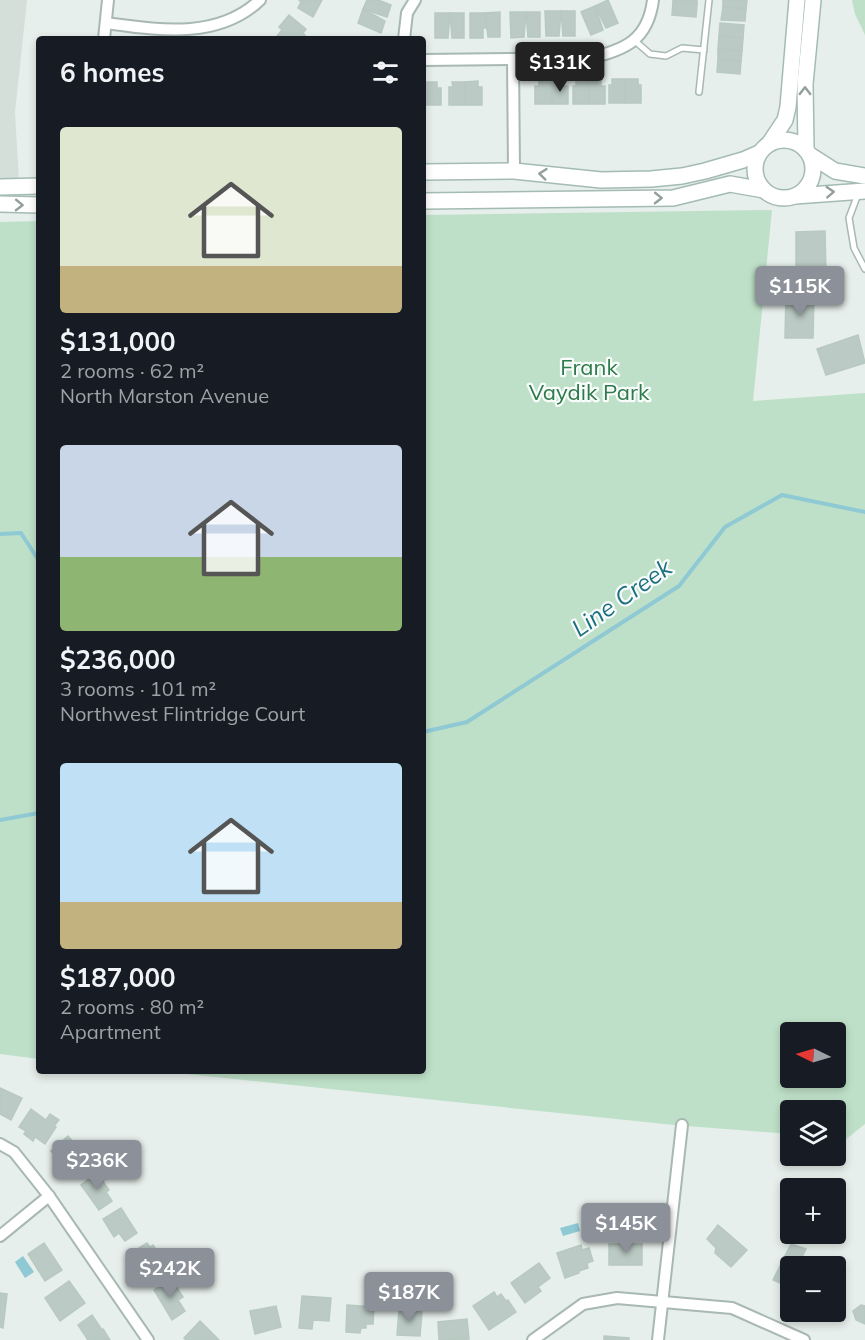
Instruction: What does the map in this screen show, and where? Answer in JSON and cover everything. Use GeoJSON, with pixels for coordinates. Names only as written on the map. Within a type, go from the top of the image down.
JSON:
{"type":"FeatureCollection","features":[{"type":"Feature","properties":{"kind":"main road"},"geometry":{"type":"LineString","coordinates":[[764,190],[755,173],[756,159],[785,120],[798,0]]}},
{"type":"Feature","properties":{"kind":"main road"},"geometry":{"type":"LineString","coordinates":[[795,196],[806,188],[812,176],[812,162],[808,153],[805,84],[813,0]]}},
{"type":"Feature","properties":{"kind":"main road"},"geometry":{"type":"LineString","coordinates":[[426,172],[514,171],[601,180],[651,179],[705,171],[743,160],[782,140],[788,140],[795,142],[835,171],[865,176]]}},
{"type":"Feature","properties":{"kind":"main road"},"geometry":{"type":"LineString","coordinates":[[426,201],[673,198],[730,184],[764,190],[776,197],[862,191]]}},
{"type":"Feature","properties":{"kind":"main road"},"geometry":{"type":"LineString","coordinates":[[0,187],[36,186]]}},
{"type":"Feature","properties":{"kind":"main road"},"geometry":{"type":"LineString","coordinates":[[0,204],[36,205]]}},
{"type":"Feature","properties":{"kind":"street"},"geometry":{"type":"LineString","coordinates":[[104,36],[108,0]]}},
{"type":"Feature","properties":{"kind":"street"},"geometry":{"type":"LineString","coordinates":[[106,23],[186,31],[231,21],[260,0]]}},
{"type":"Feature","properties":{"kind":"street"},"geometry":{"type":"LineString","coordinates":[[404,36],[407,13],[415,0]]}},
{"type":"Feature","properties":{"kind":"street"},"geometry":{"type":"LineString","coordinates":[[426,60],[590,58],[616,52],[639,37],[652,8],[652,0]]}},
{"type":"Feature","properties":{"kind":"street"},"geometry":{"type":"LineString","coordinates":[[513,59],[514,171]]}},
{"type":"Feature","properties":{"kind":"street"},"geometry":{"type":"LineString","coordinates":[[658,1340],[682,1125]]}},
{"type":"Feature","properties":{"kind":"street"},"geometry":{"type":"LineString","coordinates":[[0,1144],[14,1152],[49,1196],[148,1340]]}},
{"type":"Feature","properties":{"kind":"street"},"geometry":{"type":"LineString","coordinates":[[0,1236],[49,1196]]}},
{"type":"Feature","properties":{"kind":"street"},"geometry":{"type":"LineString","coordinates":[[533,1340],[583,1304],[617,1298],[732,1308],[804,1340]]}},
{"type":"Feature","properties":{"kind":"lane"},"geometry":{"type":"LineString","coordinates":[[699,92],[709,0]]}},
{"type":"Feature","properties":{"kind":"lane"},"geometry":{"type":"LineString","coordinates":[[639,37],[650,54],[666,56],[682,48],[704,50]]}},
{"type":"Feature","properties":{"kind":"lane"},"geometry":{"type":"LineString","coordinates":[[862,191],[849,218],[854,248],[865,269]]}},
{"type":"Feature","properties":{"kind":"shaded area"},"geometry":{"type":"Polygon","coordinates":[[[0,0],[27,0],[15,112],[19,181],[0,181],[0,0]]]}},
{"type":"Feature","properties":{"kind":"green space"},"geometry":{"type":"Polygon","coordinates":[[[852,0],[865,0],[865,35],[855,14],[852,0]]]}},
{"type":"Feature","properties":{"kind":"green space","name":"Frank Vaydik Park"},"geometry":{"type":"Polygon","coordinates":[[[772,210],[753,401],[865,393],[865,1124],[846,1139],[846,1100],[780,1100],[780,1133],[674,1125],[187,1074],[426,1074],[426,215],[772,210]]]}},
{"type":"Feature","properties":{"kind":"green space"},"geometry":{"type":"Polygon","coordinates":[[[36,221],[36,1059],[0,1054],[0,222],[36,221]]]}},
{"type":"Feature","properties":{"kind":"water"},"geometry":{"type":"Polygon","coordinates":[[[578,1223],[580,1231],[563,1236],[560,1228],[578,1223]]]}},
{"type":"Feature","properties":{"kind":"water"},"geometry":{"type":"Polygon","coordinates":[[[23,1256],[34,1272],[25,1278],[15,1262],[23,1256]]]}},
{"type":"Feature","properties":{"kind":"building"},"geometry":{"type":"Polygon","coordinates":[[[299,0],[322,0],[313,17],[298,8],[301,2],[299,0]]]}},
{"type":"Feature","properties":{"kind":"building"},"geometry":{"type":"Polygon","coordinates":[[[367,0],[378,0],[391,5],[387,17],[363,9],[367,0]]]}},
{"type":"Feature","properties":{"kind":"building"},"geometry":{"type":"Polygon","coordinates":[[[608,0],[618,23],[606,28],[595,6],[608,0]]]}},
{"type":"Feature","properties":{"kind":"building"},"geometry":{"type":"Polygon","coordinates":[[[673,0],[697,0],[697,4],[673,2],[673,0]]]}},
{"type":"Feature","properties":{"kind":"building"},"geometry":{"type":"Polygon","coordinates":[[[723,0],[747,0],[746,9],[723,7],[723,0]]]}},
{"type":"Feature","properties":{"kind":"building"},"geometry":{"type":"Polygon","coordinates":[[[673,2],[697,4],[696,17],[672,15],[673,2]]]}},
{"type":"Feature","properties":{"kind":"building"},"geometry":{"type":"Polygon","coordinates":[[[595,6],[603,30],[591,35],[581,12],[595,6]]]}},
{"type":"Feature","properties":{"kind":"building"},"geometry":{"type":"Polygon","coordinates":[[[723,7],[746,9],[745,21],[721,20],[723,7]]]}},
{"type":"Feature","properties":{"kind":"building"},"geometry":{"type":"Polygon","coordinates":[[[363,9],[385,21],[381,33],[358,23],[363,9]]]}},
{"type":"Feature","properties":{"kind":"building"},"geometry":{"type":"Polygon","coordinates":[[[545,11],[561,11],[559,36],[546,36],[545,11]]]}},
{"type":"Feature","properties":{"kind":"building"},"geometry":{"type":"Polygon","coordinates":[[[561,11],[575,11],[575,36],[563,36],[561,11]]]}},
{"type":"Feature","properties":{"kind":"building"},"geometry":{"type":"Polygon","coordinates":[[[500,12],[500,37],[488,37],[485,13],[500,12]]]}},
{"type":"Feature","properties":{"kind":"building"},"geometry":{"type":"Polygon","coordinates":[[[510,12],[526,12],[524,37],[511,38],[510,12]]]}},
{"type":"Feature","properties":{"kind":"building"},"geometry":{"type":"Polygon","coordinates":[[[526,12],[540,12],[540,37],[528,37],[526,12]]]}},
{"type":"Feature","properties":{"kind":"building"},"geometry":{"type":"Polygon","coordinates":[[[435,13],[450,13],[448,38],[435,38],[435,13]]]}},
{"type":"Feature","properties":{"kind":"building"},"geometry":{"type":"Polygon","coordinates":[[[450,13],[464,13],[464,38],[452,38],[450,13]]]}},
{"type":"Feature","properties":{"kind":"building"},"geometry":{"type":"Polygon","coordinates":[[[470,13],[485,13],[486,28],[483,28],[483,38],[470,38],[470,13]]]}},
{"type":"Feature","properties":{"kind":"building"},"geometry":{"type":"Polygon","coordinates":[[[289,15],[306,29],[303,33],[305,36],[277,36],[282,30],[279,27],[289,15]]]}},
{"type":"Feature","properties":{"kind":"building"},"geometry":{"type":"Polygon","coordinates":[[[720,23],[744,25],[743,38],[719,36],[720,23]]]}},
{"type":"Feature","properties":{"kind":"building"},"geometry":{"type":"Polygon","coordinates":[[[719,36],[743,38],[742,51],[718,49],[719,36]]]}},
{"type":"Feature","properties":{"kind":"building"},"geometry":{"type":"Polygon","coordinates":[[[718,49],[742,51],[741,61],[718,59],[718,49]]]}},
{"type":"Feature","properties":{"kind":"building"},"geometry":{"type":"Polygon","coordinates":[[[718,59],[741,61],[740,74],[717,72],[718,59]]]}},
{"type":"Feature","properties":{"kind":"building"},"geometry":{"type":"Polygon","coordinates":[[[612,79],[625,79],[625,103],[609,103],[609,85],[612,85],[612,79]]]}},
{"type":"Feature","properties":{"kind":"building"},"geometry":{"type":"Polygon","coordinates":[[[625,79],[638,79],[638,85],[641,85],[641,103],[625,103],[625,79]]]}},
{"type":"Feature","properties":{"kind":"building"},"geometry":{"type":"Polygon","coordinates":[[[539,80],[552,80],[552,104],[535,104],[535,86],[539,86],[539,80]]]}},
{"type":"Feature","properties":{"kind":"building"},"geometry":{"type":"Polygon","coordinates":[[[552,80],[564,80],[564,86],[568,86],[568,104],[552,104],[552,80]]]}},
{"type":"Feature","properties":{"kind":"building"},"geometry":{"type":"Polygon","coordinates":[[[576,80],[589,80],[589,104],[573,104],[573,86],[576,86],[576,80]]]}},
{"type":"Feature","properties":{"kind":"building"},"geometry":{"type":"Polygon","coordinates":[[[589,80],[601,80],[601,86],[605,86],[605,104],[589,104],[589,80]]]}},
{"type":"Feature","properties":{"kind":"building"},"geometry":{"type":"Polygon","coordinates":[[[478,81],[478,87],[482,87],[482,105],[465,105],[465,82],[478,81]]]}},
{"type":"Feature","properties":{"kind":"building"},"geometry":{"type":"Polygon","coordinates":[[[426,82],[437,82],[437,88],[441,88],[441,105],[426,105],[426,82]]]}},
{"type":"Feature","properties":{"kind":"building"},"geometry":{"type":"Polygon","coordinates":[[[452,82],[465,82],[465,105],[449,105],[449,87],[453,87],[452,82]]]}},
{"type":"Feature","properties":{"kind":"building"},"geometry":{"type":"Polygon","coordinates":[[[825,231],[826,275],[796,275],[796,232],[825,231]]]}},
{"type":"Feature","properties":{"kind":"building"},"geometry":{"type":"Polygon","coordinates":[[[786,295],[814,295],[813,338],[785,338],[786,295]]]}},
{"type":"Feature","properties":{"kind":"building"},"geometry":{"type":"Polygon","coordinates":[[[858,335],[865,363],[826,375],[817,349],[858,335]]]}},
{"type":"Feature","properties":{"kind":"building"},"geometry":{"type":"Polygon","coordinates":[[[0,1088],[22,1098],[11,1120],[0,1114],[0,1088]]]}},
{"type":"Feature","properties":{"kind":"building"},"geometry":{"type":"Polygon","coordinates":[[[31,1109],[46,1120],[50,1114],[59,1120],[45,1144],[35,1137],[33,1141],[24,1134],[26,1131],[19,1127],[31,1109]]]}},
{"type":"Feature","properties":{"kind":"building"},"geometry":{"type":"Polygon","coordinates":[[[68,1136],[91,1163],[78,1175],[67,1164],[65,1166],[51,1151],[68,1136]]]}},
{"type":"Feature","properties":{"kind":"building"},"geometry":{"type":"Polygon","coordinates":[[[97,1173],[109,1190],[106,1192],[112,1201],[99,1210],[81,1185],[97,1173]]]}},
{"type":"Feature","properties":{"kind":"building"},"geometry":{"type":"Polygon","coordinates":[[[121,1208],[137,1233],[125,1241],[119,1233],[114,1237],[103,1219],[121,1208]]]}},
{"type":"Feature","properties":{"kind":"building"},"geometry":{"type":"Polygon","coordinates":[[[718,1225],[747,1250],[731,1267],[715,1253],[716,1248],[707,1239],[718,1225]]]}},
{"type":"Feature","properties":{"kind":"building"},"geometry":{"type":"Polygon","coordinates":[[[44,1243],[62,1270],[45,1281],[28,1254],[44,1243]]]}},
{"type":"Feature","properties":{"kind":"building"},"geometry":{"type":"Polygon","coordinates":[[[147,1243],[150,1247],[153,1245],[167,1267],[146,1281],[137,1269],[140,1267],[134,1258],[138,1256],[134,1251],[147,1243]]]}},
{"type":"Feature","properties":{"kind":"building"},"geometry":{"type":"Polygon","coordinates":[[[609,1244],[642,1244],[642,1265],[609,1265],[609,1244]]]}},
{"type":"Feature","properties":{"kind":"building"},"geometry":{"type":"Polygon","coordinates":[[[791,1244],[806,1249],[802,1256],[785,1256],[791,1244]]]}},
{"type":"Feature","properties":{"kind":"building"},"geometry":{"type":"Polygon","coordinates":[[[581,1245],[582,1250],[589,1248],[593,1261],[587,1263],[588,1268],[565,1278],[557,1253],[581,1245]]]}},
{"type":"Feature","properties":{"kind":"building"},"geometry":{"type":"Polygon","coordinates":[[[539,1263],[550,1278],[538,1287],[541,1291],[525,1303],[511,1283],[539,1263]]]}},
{"type":"Feature","properties":{"kind":"building"},"geometry":{"type":"Polygon","coordinates":[[[780,1266],[780,1283],[773,1280],[780,1266]]]}},
{"type":"Feature","properties":{"kind":"building"},"geometry":{"type":"Polygon","coordinates":[[[171,1279],[183,1297],[178,1300],[185,1311],[172,1320],[154,1290],[171,1279]]]}},
{"type":"Feature","properties":{"kind":"building"},"geometry":{"type":"Polygon","coordinates":[[[69,1281],[85,1303],[60,1321],[45,1298],[69,1281]]]}},
{"type":"Feature","properties":{"kind":"building"},"geometry":{"type":"Polygon","coordinates":[[[494,1292],[497,1297],[501,1294],[506,1301],[508,1300],[516,1312],[489,1330],[473,1306],[494,1292]]]}},
{"type":"Feature","properties":{"kind":"building"},"geometry":{"type":"Polygon","coordinates":[[[0,1293],[7,1294],[3,1328],[0,1327],[0,1293]]]}},
{"type":"Feature","properties":{"kind":"building"},"geometry":{"type":"Polygon","coordinates":[[[302,1296],[331,1298],[329,1321],[313,1320],[312,1329],[299,1328],[302,1296]]]}},
{"type":"Feature","properties":{"kind":"building"},"geometry":{"type":"Polygon","coordinates":[[[347,1305],[374,1307],[373,1324],[366,1324],[366,1328],[361,1328],[360,1333],[346,1332],[347,1305]]]}},
{"type":"Feature","properties":{"kind":"building"},"geometry":{"type":"Polygon","coordinates":[[[861,1305],[865,1306],[865,1324],[856,1320],[853,1311],[861,1305]]]}},
{"type":"Feature","properties":{"kind":"building"},"geometry":{"type":"Polygon","coordinates":[[[276,1306],[281,1327],[255,1334],[250,1311],[276,1306]]]}},
{"type":"Feature","properties":{"kind":"building"},"geometry":{"type":"Polygon","coordinates":[[[399,1310],[422,1312],[420,1336],[397,1335],[399,1310]]]}},
{"type":"Feature","properties":{"kind":"building"},"geometry":{"type":"Polygon","coordinates":[[[92,1315],[110,1340],[88,1340],[78,1325],[92,1315]]]}},
{"type":"Feature","properties":{"kind":"building"},"geometry":{"type":"Polygon","coordinates":[[[467,1319],[469,1339],[439,1340],[438,1322],[467,1319]]]}},
{"type":"Feature","properties":{"kind":"building"},"geometry":{"type":"Polygon","coordinates":[[[200,1321],[219,1340],[186,1340],[184,1338],[200,1321]]]}},
{"type":"Feature","properties":{"kind":"building"},"geometry":{"type":"Polygon","coordinates":[[[604,1336],[629,1338],[629,1340],[604,1340],[604,1336]]]}},
{"type":"Feature","properties":{"kind":"waterway","name":"Line Creek"},"geometry":{"type":"LineString","coordinates":[[426,731],[467,722],[679,586],[725,527],[782,495],[865,512]]}},
{"type":"Feature","properties":{"kind":"waterway"},"geometry":{"type":"LineString","coordinates":[[0,534],[21,533],[36,556]]}},
{"type":"Feature","properties":{"kind":"waterway","name":"Line Creek"},"geometry":{"type":"LineString","coordinates":[[0,820],[36,814]]}}]}
